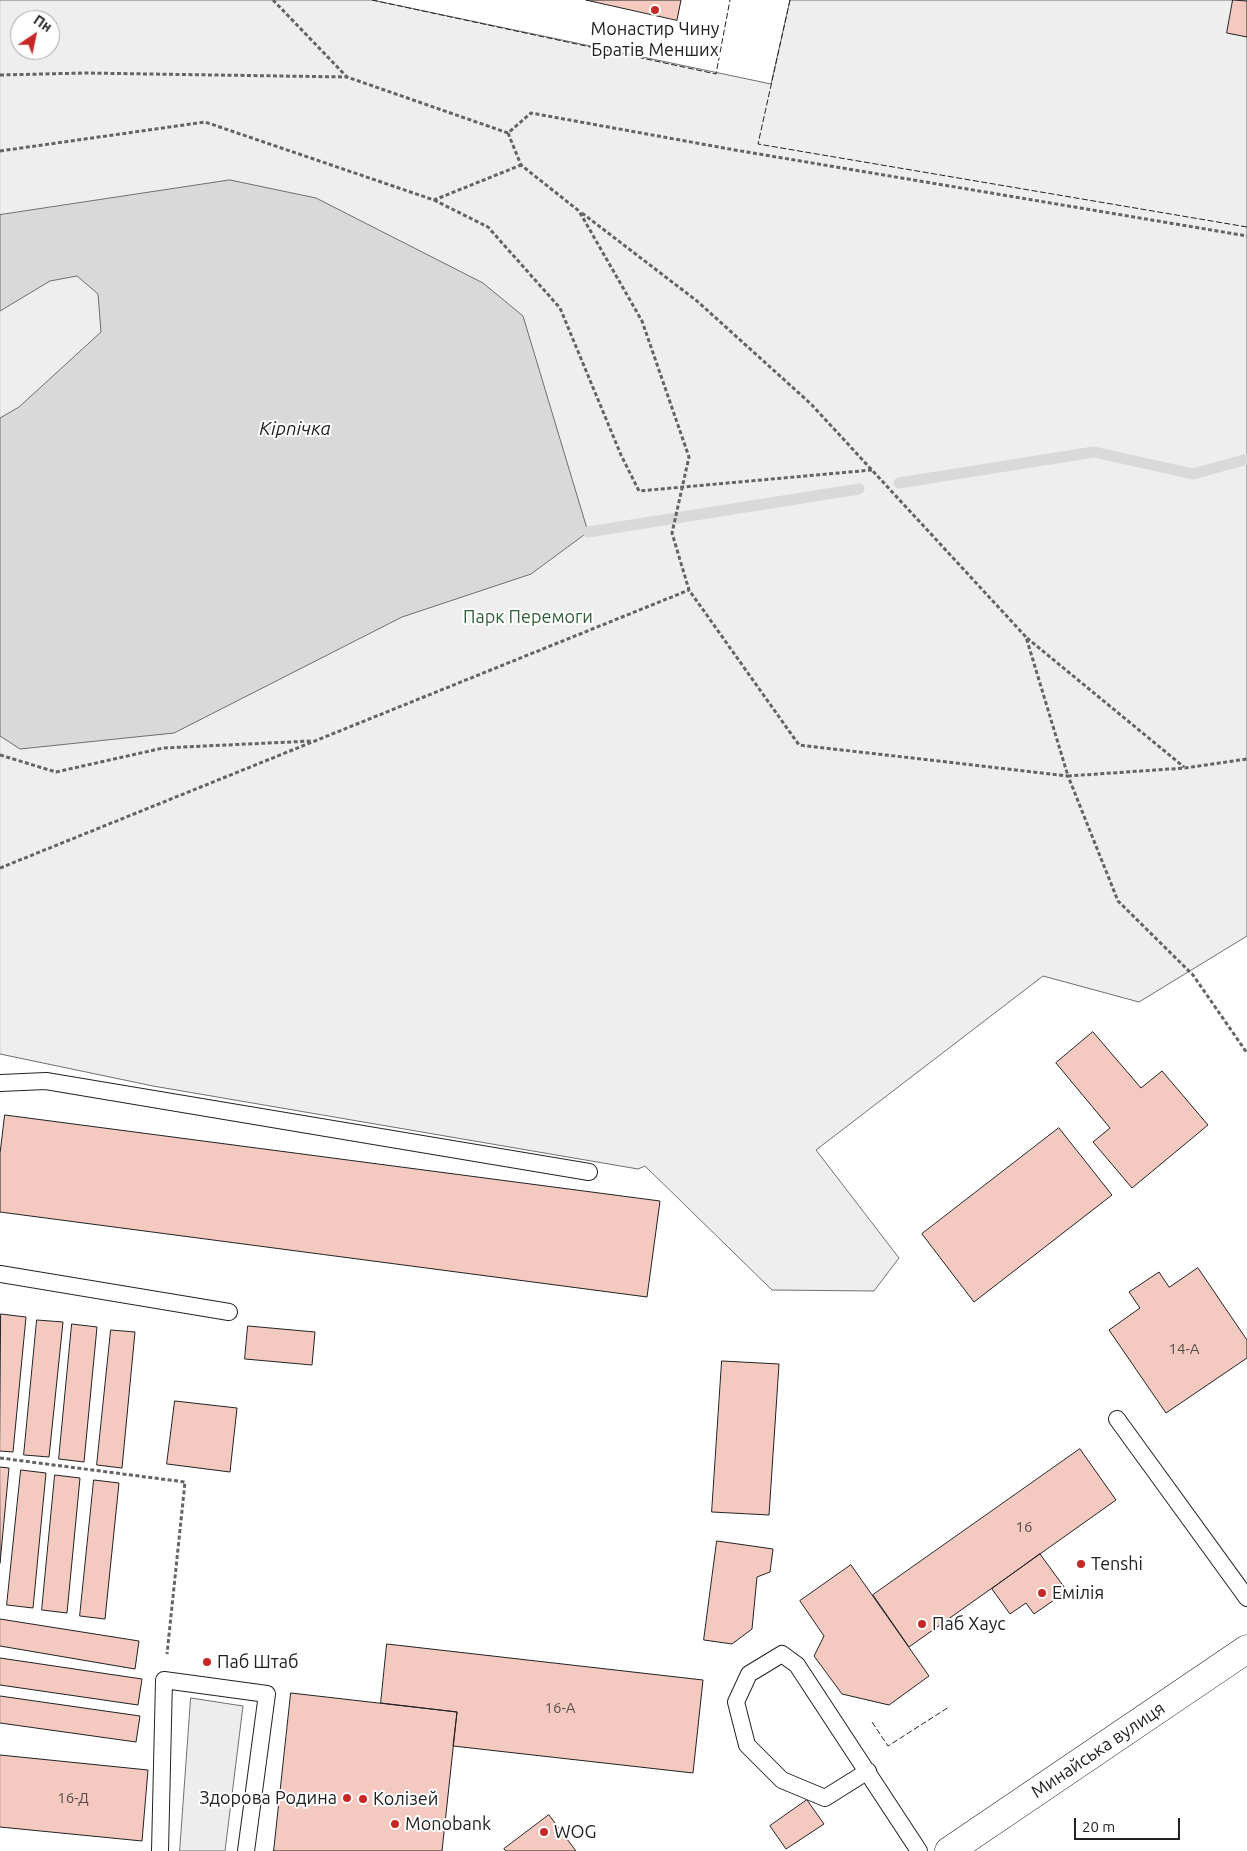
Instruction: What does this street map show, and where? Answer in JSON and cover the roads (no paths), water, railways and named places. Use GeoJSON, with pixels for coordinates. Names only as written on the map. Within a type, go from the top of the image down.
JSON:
{"type":"FeatureCollection","features":[{"type":"Feature","properties":{"kind":"main road","name":"Минайська вулиця"},"geometry":{"type":"LineString","coordinates":[[949,1851],[1247,1649]]}},
{"type":"Feature","properties":{"kind":"lane"},"geometry":{"type":"LineString","coordinates":[[0,1083],[46,1081],[589,1172]]}},
{"type":"Feature","properties":{"kind":"lane"},"geometry":{"type":"LineString","coordinates":[[0,1274],[229,1312]]}},
{"type":"Feature","properties":{"kind":"lane"},"geometry":{"type":"LineString","coordinates":[[1117,1420],[1247,1598]]}},
{"type":"Feature","properties":{"kind":"lane"},"geometry":{"type":"LineString","coordinates":[[868,1771],[825,1798],[782,1780],[747,1745],[736,1702],[749,1674],[782,1654],[798,1665],[868,1771],[919,1851]]}},
{"type":"Feature","properties":{"kind":"lane"},"geometry":{"type":"LineString","coordinates":[[160,1851],[164,1680],[267,1694],[246,1851]]}},
{"type":"Feature","properties":{"kind":"water","name":"Кірпічка"},"geometry":{"type":"Polygon","coordinates":[[[230,180],[316,198],[483,283],[523,316],[588,532],[531,574],[402,617],[174,733],[20,749],[0,736],[0,418],[19,407],[101,332],[98,294],[77,276],[50,281],[0,311],[0,215],[230,180]]]}},
{"type":"Feature","properties":{"kind":"waterway"},"geometry":{"type":"LineString","coordinates":[[899,483],[1094,452],[1193,474],[1247,459]]}},
{"type":"Feature","properties":{"kind":"waterway"},"geometry":{"type":"LineString","coordinates":[[588,532],[859,489]]}},
{"type":"Feature","properties":{"kind":"place","name":"Монастир Чину Братів Менших"},"geometry":{"type":"Point","coordinates":[655,10]}},
{"type":"Feature","properties":{"kind":"place","name":"Tenshi"},"geometry":{"type":"Point","coordinates":[1081,1564]}},
{"type":"Feature","properties":{"kind":"place","name":"Емілія"},"geometry":{"type":"Point","coordinates":[1042,1593]}},
{"type":"Feature","properties":{"kind":"place","name":"Паб Хаус"},"geometry":{"type":"Point","coordinates":[922,1624]}},
{"type":"Feature","properties":{"kind":"place","name":"Паб Штаб"},"geometry":{"type":"Point","coordinates":[207,1662]}},
{"type":"Feature","properties":{"kind":"place","name":"Здорова Родина"},"geometry":{"type":"Point","coordinates":[347,1798]}},
{"type":"Feature","properties":{"kind":"place","name":"Колізей"},"geometry":{"type":"Point","coordinates":[363,1799]}},
{"type":"Feature","properties":{"kind":"place","name":"Monobank"},"geometry":{"type":"Point","coordinates":[395,1824]}},
{"type":"Feature","properties":{"kind":"place","name":"WOG"},"geometry":{"type":"Point","coordinates":[544,1832]}},
{"type":"Feature","properties":{"kind":"park label","name":"Парк Перемоги"},"geometry":{"type":"Point","coordinates":[528,617]}}]}
